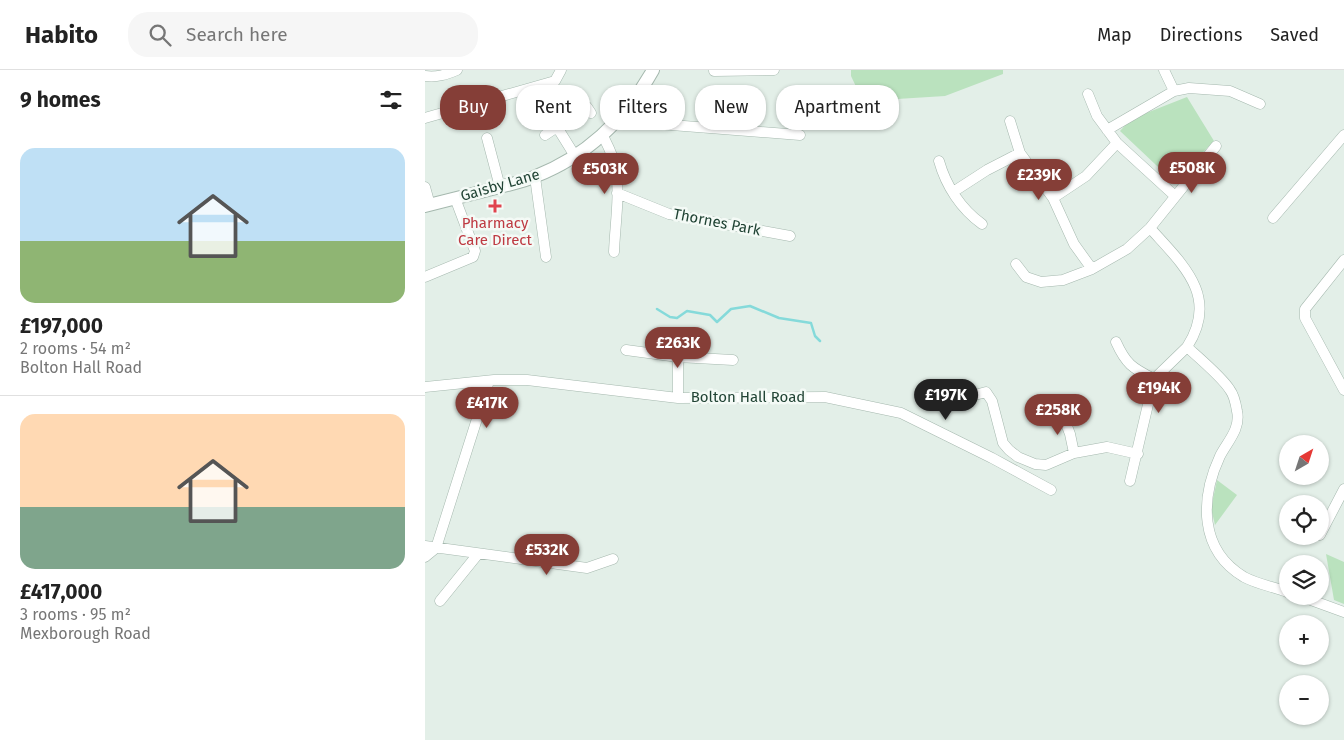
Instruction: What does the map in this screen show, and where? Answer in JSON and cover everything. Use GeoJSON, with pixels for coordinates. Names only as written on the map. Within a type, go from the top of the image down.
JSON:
{"type":"FeatureCollection","features":[{"type":"Feature","properties":{"kind":"street"},"geometry":{"type":"LineString","coordinates":[[425,76],[444,75],[457,70]]}},
{"type":"Feature","properties":{"kind":"street"},"geometry":{"type":"LineString","coordinates":[[425,118],[555,81],[561,70]]}},
{"type":"Feature","properties":{"kind":"street","name":"Gaisby Lane"},"geometry":{"type":"LineString","coordinates":[[645,85],[653,70]]}},
{"type":"Feature","properties":{"kind":"street"},"geometry":{"type":"LineString","coordinates":[[715,70],[714,72],[774,70]]}},
{"type":"Feature","properties":{"kind":"street"},"geometry":{"type":"LineString","coordinates":[[1164,70],[1174,91]]}},
{"type":"Feature","properties":{"kind":"street"},"geometry":{"type":"LineString","coordinates":[[1107,130],[1174,91],[1189,88],[1230,91],[1260,104]]}},
{"type":"Feature","properties":{"kind":"street"},"geometry":{"type":"LineString","coordinates":[[1088,94],[1097,116],[1117,143],[1175,196]]}},
{"type":"Feature","properties":{"kind":"street"},"geometry":{"type":"LineString","coordinates":[[1010,121],[1020,153],[1053,198],[1074,244],[1092,269]]}},
{"type":"Feature","properties":{"kind":"street"},"geometry":{"type":"LineString","coordinates":[[685,126],[800,135]]}},
{"type":"Feature","properties":{"kind":"street"},"geometry":{"type":"LineString","coordinates":[[545,135],[552,130]]}},
{"type":"Feature","properties":{"kind":"street"},"geometry":{"type":"LineString","coordinates":[[559,130],[575,156]]}},
{"type":"Feature","properties":{"kind":"street","name":"Gaisby Lane"},"geometry":{"type":"LineString","coordinates":[[428,206],[535,177],[575,156],[609,130]]}},
{"type":"Feature","properties":{"kind":"street"},"geometry":{"type":"LineString","coordinates":[[1273,218],[1344,135]]}},
{"type":"Feature","properties":{"kind":"street"},"geometry":{"type":"LineString","coordinates":[[603,136],[616,169],[617,193],[614,252]]}},
{"type":"Feature","properties":{"kind":"street"},"geometry":{"type":"LineString","coordinates":[[487,138],[500,187]]}},
{"type":"Feature","properties":{"kind":"street"},"geometry":{"type":"LineString","coordinates":[[1053,198],[1086,176],[1117,143]]}},
{"type":"Feature","properties":{"kind":"street"},"geometry":{"type":"LineString","coordinates":[[1015,264],[1026,276],[1041,282],[1063,280],[1092,269],[1127,249],[1150,228],[1216,146]]}},
{"type":"Feature","properties":{"kind":"street"},"geometry":{"type":"LineString","coordinates":[[953,192],[987,170],[1020,153]]}},
{"type":"Feature","properties":{"kind":"street"},"geometry":{"type":"LineString","coordinates":[[939,161],[942,172],[953,192],[970,216],[982,224]]}},
{"type":"Feature","properties":{"kind":"street"},"geometry":{"type":"LineString","coordinates":[[535,177],[546,257]]}},
{"type":"Feature","properties":{"kind":"street"},"geometry":{"type":"LineString","coordinates":[[425,187],[428,206]]}},
{"type":"Feature","properties":{"kind":"street","name":"Thornes Park"},"geometry":{"type":"LineString","coordinates":[[617,193],[669,214],[790,236]]}},
{"type":"Feature","properties":{"kind":"street"},"geometry":{"type":"LineString","coordinates":[[425,277],[473,257],[475,251],[455,198]]}},
{"type":"Feature","properties":{"kind":"street"},"geometry":{"type":"LineString","coordinates":[[1130,481],[1138,454],[1154,379],[1195,336],[1200,306],[1196,286],[1186,268],[1150,228]]}},
{"type":"Feature","properties":{"kind":"street"},"geometry":{"type":"LineString","coordinates":[[1344,260],[1305,309],[1305,318],[1344,390]]}},
{"type":"Feature","properties":{"kind":"street"},"geometry":{"type":"LineString","coordinates":[[1115,342],[1123,357],[1135,370],[1154,379]]}},
{"type":"Feature","properties":{"kind":"street"},"geometry":{"type":"LineString","coordinates":[[1187,346],[1230,390],[1238,413],[1234,433],[1221,456],[1209,484],[1206,507],[1207,522],[1213,545],[1226,563],[1245,578],[1279,589]]}},
{"type":"Feature","properties":{"kind":"street"},"geometry":{"type":"LineString","coordinates":[[626,350],[679,357],[733,360]]}},
{"type":"Feature","properties":{"kind":"street"},"geometry":{"type":"LineString","coordinates":[[678,398],[679,357]]}},
{"type":"Feature","properties":{"kind":"street"},"geometry":{"type":"LineString","coordinates":[[1334,373],[1344,368]]}},
{"type":"Feature","properties":{"kind":"street"},"geometry":{"type":"LineString","coordinates":[[425,557],[436,548],[489,380]]}},
{"type":"Feature","properties":{"kind":"street","name":"Bolton Hall Road"},"geometry":{"type":"LineString","coordinates":[[425,387],[489,380],[527,380],[678,398],[825,397],[901,413],[993,458],[1051,490]]}},
{"type":"Feature","properties":{"kind":"street"},"geometry":{"type":"LineString","coordinates":[[964,398],[986,392],[992,401],[1003,443],[1018,457],[1035,464],[1046,465],[1074,453],[1107,447],[1138,454]]}},
{"type":"Feature","properties":{"kind":"street"},"geometry":{"type":"LineString","coordinates":[[1062,413],[1070,434],[1074,453]]}},
{"type":"Feature","properties":{"kind":"street"},"geometry":{"type":"LineString","coordinates":[[1329,517],[1344,489]]}},
{"type":"Feature","properties":{"kind":"street"},"geometry":{"type":"LineString","coordinates":[[425,546],[587,568],[613,559]]}},
{"type":"Feature","properties":{"kind":"street"},"geometry":{"type":"LineString","coordinates":[[440,601],[478,554]]}},
{"type":"Feature","properties":{"kind":"street"},"geometry":{"type":"LineString","coordinates":[[1325,605],[1344,612]]}},
{"type":"Feature","properties":{"kind":"green space"},"geometry":{"type":"Polygon","coordinates":[[[851,70],[1003,70],[1003,74],[945,96],[899,99],[899,85],[855,85],[851,76],[851,70]]]}},
{"type":"Feature","properties":{"kind":"green space"},"geometry":{"type":"Polygon","coordinates":[[[1187,97],[1214,141],[1174,182],[1120,131],[1131,119],[1187,97]]]}},
{"type":"Feature","properties":{"kind":"green space"},"geometry":{"type":"Polygon","coordinates":[[[1217,480],[1237,495],[1215,525],[1211,508],[1217,480]]]}},
{"type":"Feature","properties":{"kind":"green space"},"geometry":{"type":"Polygon","coordinates":[[[1329,555],[1344,562],[1344,604],[1334,600],[1329,571],[1329,555]]]}},
{"type":"Feature","properties":{"kind":"waterway"},"geometry":{"type":"LineString","coordinates":[[657,309],[670,317],[677,318],[687,311],[710,315],[717,322],[731,309],[750,306],[779,318],[811,323],[815,336],[820,341]]}},
{"type":"Feature","properties":{"kind":"place","name":"Pharmacy Care Direct"},"geometry":{"type":"Point","coordinates":[495,206]}}]}
